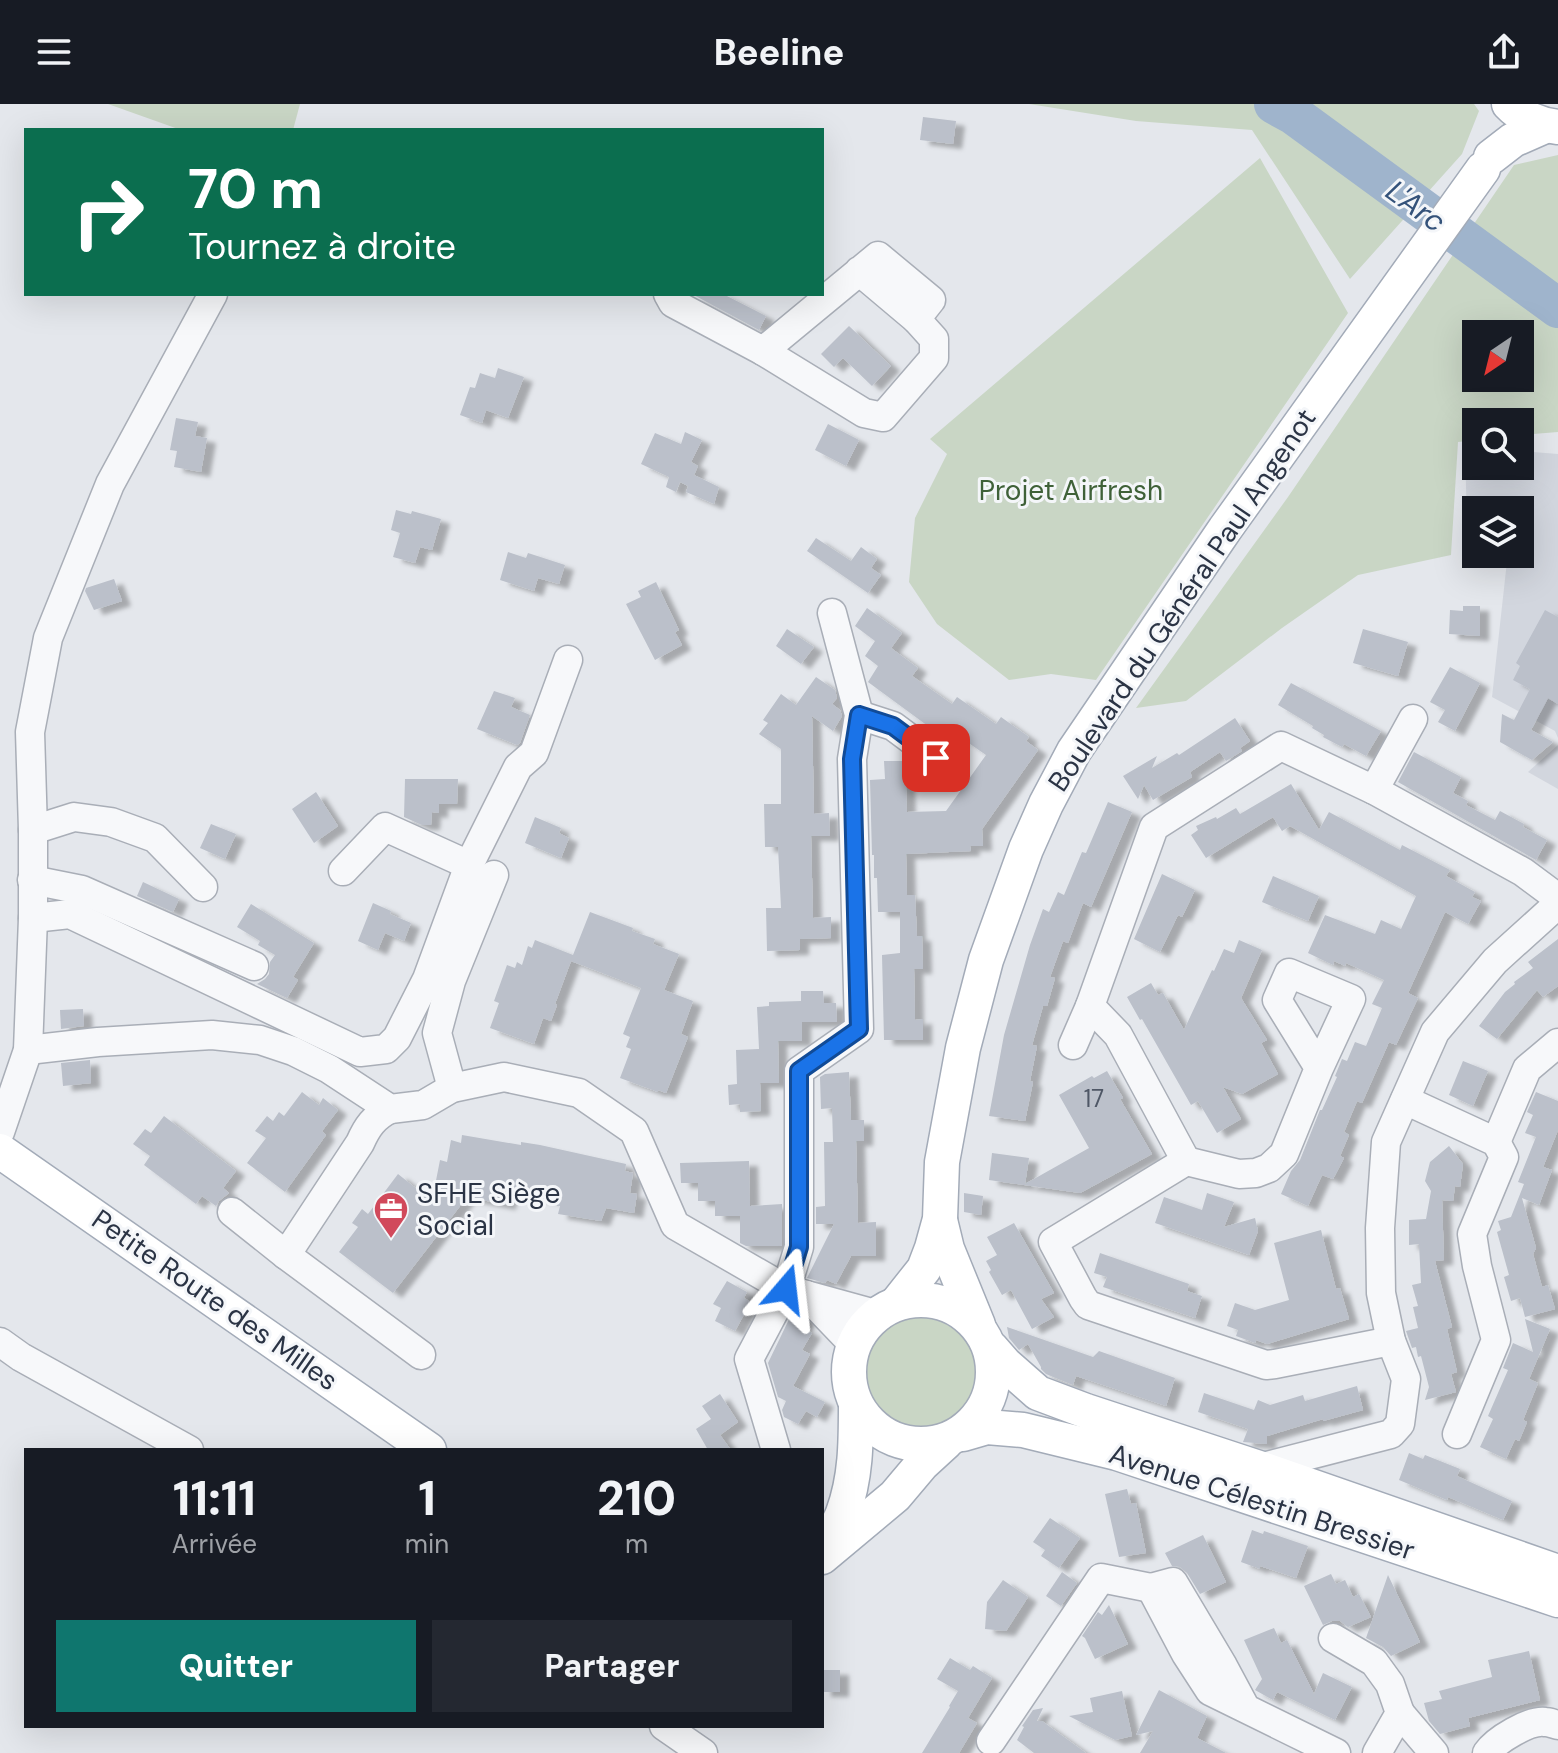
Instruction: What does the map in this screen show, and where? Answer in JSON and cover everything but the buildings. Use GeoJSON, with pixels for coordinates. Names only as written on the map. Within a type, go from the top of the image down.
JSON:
{"type":"FeatureCollection","features":[{"type":"Feature","properties":{"kind":"main road"},"geometry":{"type":"LineString","coordinates":[[1487,163],[1495,104]]}},
{"type":"Feature","properties":{"kind":"main road"},"geometry":{"type":"LineString","coordinates":[[1509,104],[1517,112],[1552,126]]}},
{"type":"Feature","properties":{"kind":"main road"},"geometry":{"type":"LineString","coordinates":[[1487,163],[1513,140],[1552,126]]}},
{"type":"Feature","properties":{"kind":"main road","name":"Boulevard du Général Paul Angenot"},"geometry":{"type":"LineString","coordinates":[[984,1337],[947,1249],[940,1219],[942,1162],[963,1048],[982,975],[1026,849],[1074,751],[1225,529],[1487,163]]}},
{"type":"Feature","properties":{"kind":"main road","name":"Petite Route des Milles"},"geometry":{"type":"LineString","coordinates":[[3,1155],[426,1448]]}},
{"type":"Feature","properties":{"kind":"main road","name":"Boulevard du Général Paul Angenot"},"geometry":{"type":"LineString","coordinates":[[886,1308],[924,1269],[940,1219]]}},
{"type":"Feature","properties":{"kind":"main road"},"geometry":{"type":"LineString","coordinates":[[824,1550],[842,1515],[853,1480],[856,1405],[848,1379],[854,1345],[867,1322],[886,1308],[925,1299],[958,1309],[984,1337],[995,1376],[985,1409],[922,1464],[895,1496],[824,1552]]}},
{"type":"Feature","properties":{"kind":"main road","name":"Avenue Célestin Bressier"},"geometry":{"type":"LineString","coordinates":[[984,1337],[1005,1364],[1038,1393],[1558,1572]]}},
{"type":"Feature","properties":{"kind":"main road"},"geometry":{"type":"LineString","coordinates":[[856,1405],[878,1432],[913,1446],[954,1438]]}},
{"type":"Feature","properties":{"kind":"main road","name":"Avenue Célestin Bressier"},"geometry":{"type":"LineString","coordinates":[[954,1438],[987,1427],[1023,1430],[1117,1453],[1558,1600]]}},
{"type":"Feature","properties":{"kind":"street"},"geometry":{"type":"LineString","coordinates":[[669,296],[673,303],[763,351],[864,413],[883,417],[934,358],[934,339],[916,319],[931,300],[878,256],[763,351]]}},
{"type":"Feature","properties":{"kind":"street"},"geometry":{"type":"LineString","coordinates":[[3,1155],[28,1050],[33,918],[30,732],[48,638],[110,484],[212,296]]}},
{"type":"Feature","properties":{"kind":"street"},"geometry":{"type":"LineString","coordinates":[[775,1448],[749,1359],[796,1292],[799,1071],[859,1029],[852,759],[859,715],[832,613]]}},
{"type":"Feature","properties":{"kind":"street"},"geometry":{"type":"LineString","coordinates":[[452,1088],[437,1033],[451,981],[482,870],[518,767],[534,753],[568,660]]}},
{"type":"Feature","properties":{"kind":"street"},"geometry":{"type":"LineString","coordinates":[[859,715],[893,726],[936,758]]}},
{"type":"Feature","properties":{"kind":"street"},"geometry":{"type":"LineString","coordinates":[[1374,790],[1413,719]]}},
{"type":"Feature","properties":{"kind":"street"},"geometry":{"type":"LineString","coordinates":[[1073,1045],[1154,827],[1281,746],[1374,790],[1523,872],[1558,898]]}},
{"type":"Feature","properties":{"kind":"street"},"geometry":{"type":"LineString","coordinates":[[33,830],[74,817],[111,822],[155,838],[203,887]]}},
{"type":"Feature","properties":{"kind":"street"},"geometry":{"type":"LineString","coordinates":[[343,871],[385,827],[482,870]]}},
{"type":"Feature","properties":{"kind":"street"},"geometry":{"type":"LineString","coordinates":[[33,918],[70,914],[360,1052],[386,1049],[397,1038],[482,870]]}},
{"type":"Feature","properties":{"kind":"street"},"geometry":{"type":"LineString","coordinates":[[32,880],[82,890],[254,966]]}},
{"type":"Feature","properties":{"kind":"street"},"geometry":{"type":"LineString","coordinates":[[1259,1468],[1391,1434],[1400,1424],[1406,1379],[1391,1341],[1381,1293],[1380,1228],[1386,1142],[1435,1032],[1495,961],[1558,904]]}},
{"type":"Feature","properties":{"kind":"street"},"geometry":{"type":"LineString","coordinates":[[1090,1006],[1118,1035],[1186,1161]]}},
{"type":"Feature","properties":{"kind":"street"},"geometry":{"type":"LineString","coordinates":[[28,1050],[212,1035],[260,1040],[293,1051],[329,1069],[390,1109]]}},
{"type":"Feature","properties":{"kind":"street"},"geometry":{"type":"LineString","coordinates":[[1496,1142],[1527,1069],[1558,1043]]}},
{"type":"Feature","properties":{"kind":"street"},"geometry":{"type":"LineString","coordinates":[[1319,1068],[1284,1154],[1269,1168],[1239,1174],[1186,1161],[1053,1242],[1088,1305],[1266,1365],[1391,1341]]}},
{"type":"Feature","properties":{"kind":"street"},"geometry":{"type":"LineString","coordinates":[[286,1255],[360,1143],[367,1127],[378,1115],[390,1109],[423,1105],[452,1088],[504,1077],[579,1093],[634,1131],[675,1225],[796,1292],[854,1345]]}},
{"type":"Feature","properties":{"kind":"street"},"geometry":{"type":"LineString","coordinates":[[1405,1100],[1496,1142],[1504,1157],[1472,1234],[1496,1340],[1457,1434]]}},
{"type":"Feature","properties":{"kind":"street"},"geometry":{"type":"LineString","coordinates":[[232,1212],[421,1355]]}},
{"type":"Feature","properties":{"kind":"street"},"geometry":{"type":"LineString","coordinates":[[796,1292],[886,1308]]}},
{"type":"Feature","properties":{"kind":"street"},"geometry":{"type":"LineString","coordinates":[[0,1342],[21,1357],[185,1448]]}},
{"type":"Feature","properties":{"kind":"street"},"geometry":{"type":"LineString","coordinates":[[991,1741],[1101,1578],[1151,1588],[1173,1582],[1245,1707],[1336,1753]]}},
{"type":"Feature","properties":{"kind":"street"},"geometry":{"type":"LineString","coordinates":[[1333,1638],[1374,1662],[1390,1684],[1400,1713],[1434,1753]]}},
{"type":"Feature","properties":{"kind":"street"},"geometry":{"type":"LineString","coordinates":[[1377,1753],[1400,1713]]}},
{"type":"Feature","properties":{"kind":"street"},"geometry":{"type":"LineString","coordinates":[[1487,1753],[1515,1731],[1542,1721],[1558,1725]]}},
{"type":"Feature","properties":{"kind":"street"},"geometry":{"type":"LineString","coordinates":[[667,1728],[703,1753]]}},
{"type":"Feature","properties":{"kind":"shaded area"},"geometry":{"type":"Polygon","coordinates":[[[1534,452],[1558,454],[1558,738],[1555,731],[1492,697],[1506,568],[1534,568],[1534,496],[1466,496],[1466,480],[1534,480],[1534,452]]]}},
{"type":"Feature","properties":{"kind":"shaded area"},"geometry":{"type":"Polygon","coordinates":[[[1558,745],[1558,789],[1528,772],[1558,745]]]}},
{"type":"Feature","properties":{"kind":"green space"},"geometry":{"type":"Polygon","coordinates":[[[108,104],[300,104],[294,128],[175,128],[108,104]]]}},
{"type":"Feature","properties":{"kind":"green space"},"geometry":{"type":"Polygon","coordinates":[[[1029,104],[1474,104],[1479,111],[1462,154],[1350,279],[1252,130],[1136,121],[1029,104]]]}},
{"type":"Feature","properties":{"kind":"green space"},"geometry":{"type":"Polygon","coordinates":[[[1558,155],[1558,432],[1534,434],[1534,408],[1462,408],[1462,442],[1458,442],[1451,555],[1358,575],[1186,701],[1136,708],[1288,497],[1514,165],[1558,155]]]}},
{"type":"Feature","properties":{"kind":"green space","name":"Projet Airfresh"},"geometry":{"type":"Polygon","coordinates":[[[1260,158],[1348,313],[1096,680],[1051,674],[1009,680],[937,624],[909,582],[915,518],[947,454],[930,439],[1260,158]]]}},
{"type":"Feature","properties":{"kind":"green space"},"geometry":{"type":"Polygon","coordinates":[[[919,1315],[941,1319],[960,1331],[972,1350],[976,1372],[972,1394],[960,1413],[941,1425],[919,1429],[897,1425],[878,1413],[866,1394],[862,1372],[866,1350],[878,1331],[897,1319],[919,1315]]]}},
{"type":"Feature","properties":{"kind":"waterway","name":"L'Arc"},"geometry":{"type":"LineString","coordinates":[[1274,104],[1294,115],[1558,308]]}},
{"type":"Feature","properties":{"kind":"place","name":"SFHE Siège Social"},"geometry":{"type":"Point","coordinates":[391,1240]}},
{"type":"Feature","properties":{"kind":"route"},"geometry":{"type":"LineString","coordinates":[[786,1289],[799,1247],[799,1071],[859,1029],[852,759],[859,715],[893,726],[936,758]]}}]}
